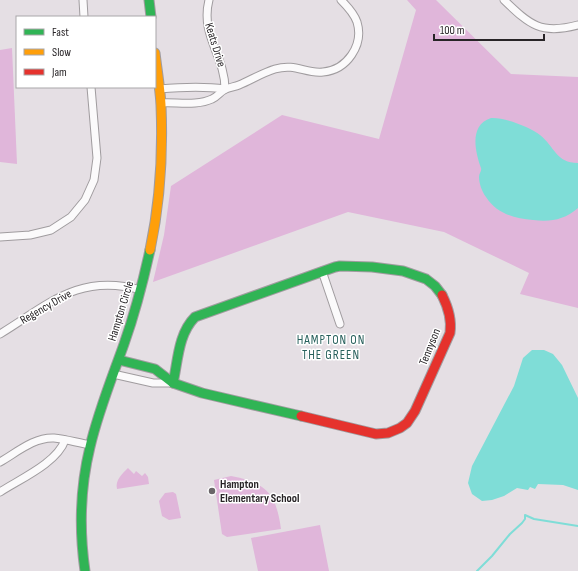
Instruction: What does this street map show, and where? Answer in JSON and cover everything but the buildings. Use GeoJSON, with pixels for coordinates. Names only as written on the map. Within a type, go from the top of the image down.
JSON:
{"type":"FeatureCollection","features":[{"type":"Feature","properties":{"kind":"street"},"geometry":{"type":"LineString","coordinates":[[83,0],[84,16]]}},
{"type":"Feature","properties":{"kind":"street"},"geometry":{"type":"LineString","coordinates":[[149,0],[151,16]]}},
{"type":"Feature","properties":{"kind":"street","name":"Keats Drive"},"geometry":{"type":"LineString","coordinates":[[209,0],[206,13],[207,23],[209,33],[223,70],[225,89]]}},
{"type":"Feature","properties":{"kind":"street"},"geometry":{"type":"LineString","coordinates":[[161,103],[192,103],[212,99],[225,89],[285,67],[323,72],[336,69],[344,64],[355,50],[358,42],[359,30],[354,14],[341,0]]}},
{"type":"Feature","properties":{"kind":"street"},"geometry":{"type":"LineString","coordinates":[[504,0],[523,19],[535,25],[552,29],[578,25]]}},
{"type":"Feature","properties":{"kind":"street","name":"Hampton Circle"},"geometry":{"type":"LineString","coordinates":[[84,571],[82,547],[82,502],[85,473],[91,445],[141,290],[152,245],[158,201],[162,141],[161,103],[156,62]]}},
{"type":"Feature","properties":{"kind":"street"},"geometry":{"type":"LineString","coordinates":[[159,89],[206,86],[225,89]]}},
{"type":"Feature","properties":{"kind":"street"},"geometry":{"type":"LineString","coordinates":[[0,237],[30,235],[51,230],[71,217],[86,200],[94,180],[97,158],[91,88]]}},
{"type":"Feature","properties":{"kind":"street","name":"Tennyson"},"geometry":{"type":"LineString","coordinates":[[118,360],[155,369],[173,383],[188,389],[227,400],[376,434],[394,431],[406,424],[418,407],[450,332],[449,313],[442,296],[434,286],[424,278],[394,268],[354,265],[322,271],[200,314],[193,319],[183,333],[173,383]]}},
{"type":"Feature","properties":{"kind":"street"},"geometry":{"type":"LineString","coordinates":[[322,271],[340,324]]}},
{"type":"Feature","properties":{"kind":"street","name":"Regency Drive"},"geometry":{"type":"LineString","coordinates":[[0,334],[57,298],[80,288],[94,285],[112,284],[141,290]]}},
{"type":"Feature","properties":{"kind":"street","name":"Tennyson"},"geometry":{"type":"LineString","coordinates":[[113,374],[153,383],[173,383]]}},
{"type":"Feature","properties":{"kind":"street"},"geometry":{"type":"LineString","coordinates":[[0,462],[26,446],[42,439],[54,438],[91,445]]}},
{"type":"Feature","properties":{"kind":"street"},"geometry":{"type":"LineString","coordinates":[[0,492],[50,460],[62,448],[65,440]]}},
{"type":"Feature","properties":{"kind":"shaded area"},"geometry":{"type":"Polygon","coordinates":[[[407,0],[436,0],[511,74],[578,77],[578,308],[520,294],[529,273],[444,232],[348,212],[153,282],[164,235],[171,186],[282,115],[379,139],[416,10],[407,0]]]}},
{"type":"Feature","properties":{"kind":"shaded area"},"geometry":{"type":"Polygon","coordinates":[[[12,48],[17,164],[0,162],[0,50],[12,48]]]}},
{"type":"Feature","properties":{"kind":"shaded area"},"geometry":{"type":"Polygon","coordinates":[[[128,468],[134,474],[136,471],[142,476],[145,473],[148,477],[149,484],[117,489],[118,480],[128,468]]]}},
{"type":"Feature","properties":{"kind":"shaded area"},"geometry":{"type":"Polygon","coordinates":[[[231,476],[253,482],[268,492],[276,507],[281,529],[227,537],[222,534],[214,480],[231,476]]]}},
{"type":"Feature","properties":{"kind":"shaded area"},"geometry":{"type":"Polygon","coordinates":[[[173,492],[176,494],[181,518],[169,520],[162,516],[159,501],[165,493],[173,492]]]}},
{"type":"Feature","properties":{"kind":"shaded area"},"geometry":{"type":"Polygon","coordinates":[[[320,525],[329,571],[258,571],[251,538],[320,525]]]}},
{"type":"Feature","properties":{"kind":"water"},"geometry":{"type":"Polygon","coordinates":[[[491,118],[503,119],[530,129],[540,135],[560,157],[571,162],[578,163],[578,208],[562,218],[540,221],[519,218],[506,214],[490,203],[483,193],[480,185],[479,177],[481,169],[477,154],[476,139],[479,126],[484,121],[491,118]]]}},
{"type":"Feature","properties":{"kind":"water"},"geometry":{"type":"Polygon","coordinates":[[[532,350],[544,350],[553,354],[562,365],[578,398],[578,490],[563,485],[538,484],[535,489],[530,487],[528,490],[517,488],[504,496],[492,500],[482,501],[472,494],[468,483],[472,466],[514,386],[523,358],[532,350]]]}},
{"type":"Feature","properties":{"kind":"waterway"},"geometry":{"type":"LineString","coordinates":[[477,571],[492,556],[510,534],[522,523],[525,519],[525,515],[534,519],[578,526]]}},
{"type":"Feature","properties":{"kind":"traffic: fast"},"geometry":{"type":"LineString","coordinates":[[149,0],[151,16]]}},
{"type":"Feature","properties":{"kind":"traffic: fast"},"geometry":{"type":"LineString","coordinates":[[85,571],[81,524],[82,493],[90,447],[97,421],[128,332],[142,286],[150,250]]}},
{"type":"Feature","properties":{"kind":"traffic: fast"},"geometry":{"type":"LineString","coordinates":[[173,383],[182,340],[185,331],[195,317],[335,267],[372,267],[403,271],[426,279],[435,286],[442,295]]}},
{"type":"Feature","properties":{"kind":"traffic: fast"},"geometry":{"type":"LineString","coordinates":[[119,360],[155,369],[173,383],[202,393],[301,416]]}},
{"type":"Feature","properties":{"kind":"traffic: slow"},"geometry":{"type":"LineString","coordinates":[[150,250],[160,178],[162,141],[161,98],[156,60]]}},
{"type":"Feature","properties":{"kind":"traffic: jam"},"geometry":{"type":"LineString","coordinates":[[301,416],[376,434],[388,433],[407,423],[415,411],[450,333],[449,314],[442,295]]}},
{"type":"Feature","properties":{"kind":"place","name":"Hampton Elementary School"},"geometry":{"type":"Point","coordinates":[212,491]}},
{"type":"Feature","properties":{"kind":"district","name":"HAMPTON ON THE GREEN"},"geometry":{"type":"Point","coordinates":[331,348]}}]}
